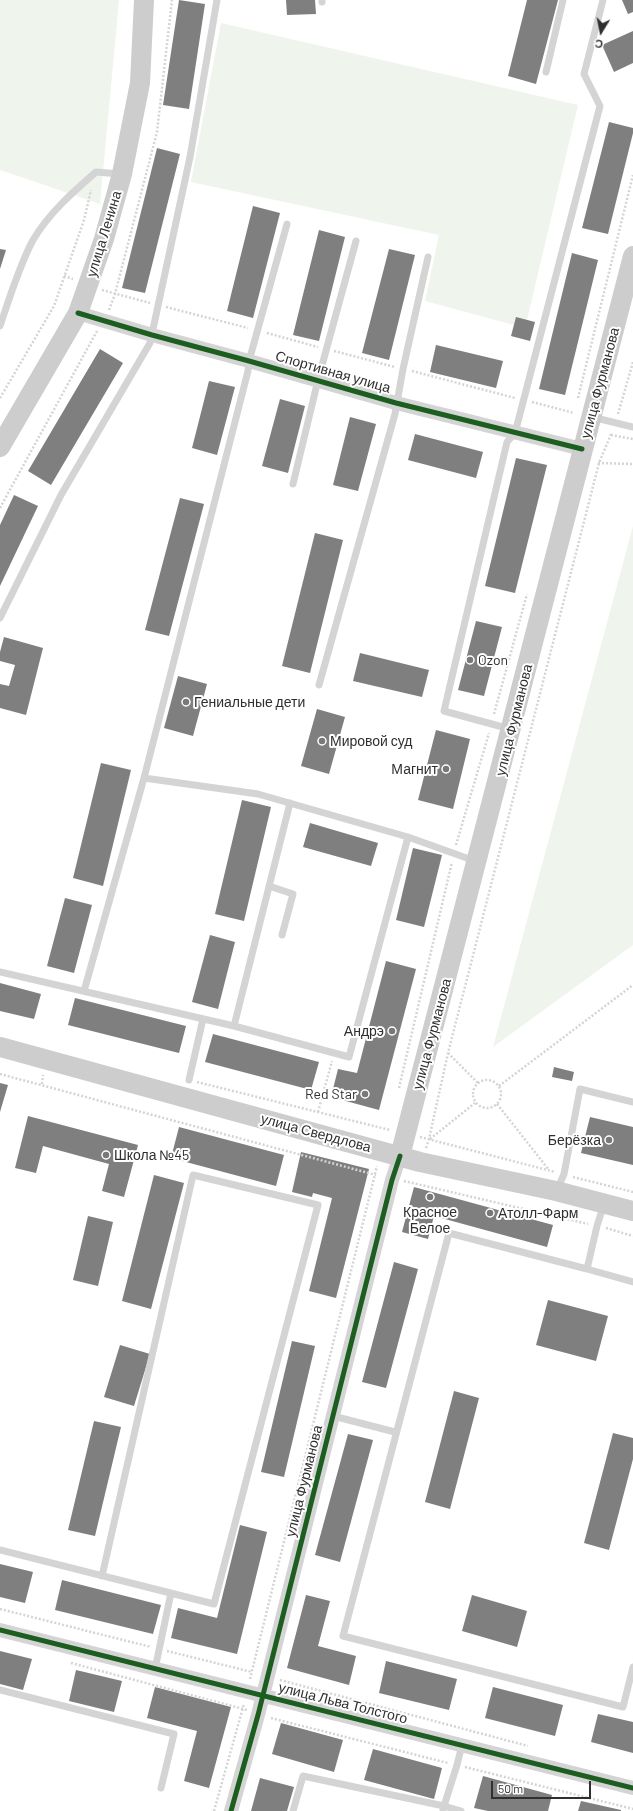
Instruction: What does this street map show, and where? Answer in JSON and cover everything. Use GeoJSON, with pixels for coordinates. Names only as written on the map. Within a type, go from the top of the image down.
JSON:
{"type":"FeatureCollection","features":[{"type":"Feature","properties":{"kind":"main road","name":"улица Ленина"},"geometry":{"type":"LineString","coordinates":[[0,447],[78,313],[104,239],[122,174],[140,83],[144,0]]}},
{"type":"Feature","properties":{"kind":"main road","name":"улица Фурманова"},"geometry":{"type":"LineString","coordinates":[[400,1156],[512,730],[582,449],[583,415],[633,256]]}},
{"type":"Feature","properties":{"kind":"main road","name":"улица Свердлова"},"geometry":{"type":"LineString","coordinates":[[0,1047],[400,1156],[560,1183],[604,1204],[633,1211]]}},
{"type":"Feature","properties":{"kind":"street","name":"Спортивная улица"},"geometry":{"type":"LineString","coordinates":[[78,313],[396,403],[582,449]]}},
{"type":"Feature","properties":{"kind":"street","name":"улица Фурманова"},"geometry":{"type":"LineString","coordinates":[[231,1811],[258,1715],[392,1180],[400,1156]]}},
{"type":"Feature","properties":{"kind":"street","name":"улица Льва Толстого"},"geometry":{"type":"LineString","coordinates":[[0,1630],[633,1788]]}},
{"type":"Feature","properties":{"kind":"lane"},"geometry":{"type":"LineString","coordinates":[[0,618],[61,495],[150,344],[190,157],[217,0]]}},
{"type":"Feature","properties":{"kind":"lane"},"geometry":{"type":"LineString","coordinates":[[546,72],[563,0]]}},
{"type":"Feature","properties":{"kind":"lane"},"geometry":{"type":"LineString","coordinates":[[512,730],[444,710],[507,442],[515,433],[600,106],[584,74],[603,0]]}},
{"type":"Feature","properties":{"kind":"lane"},"geometry":{"type":"LineString","coordinates":[[0,326],[13,287],[34,240],[63,201],[96,172],[122,174]]}},
{"type":"Feature","properties":{"kind":"lane"},"geometry":{"type":"LineString","coordinates":[[84,991],[144,778],[248,371],[249,361],[287,224]]}},
{"type":"Feature","properties":{"kind":"lane"},"geometry":{"type":"LineString","coordinates":[[293,484],[318,380],[356,241]]}},
{"type":"Feature","properties":{"kind":"lane"},"geometry":{"type":"LineString","coordinates":[[319,685],[395,414],[396,403],[428,257]]}},
{"type":"Feature","properties":{"kind":"lane"},"geometry":{"type":"LineString","coordinates":[[583,415],[633,427]]}},
{"type":"Feature","properties":{"kind":"lane"},"geometry":{"type":"LineString","coordinates":[[144,778],[258,794],[408,837],[477,862]]}},
{"type":"Feature","properties":{"kind":"lane"},"geometry":{"type":"LineString","coordinates":[[234,1026],[290,803]]}},
{"type":"Feature","properties":{"kind":"lane"},"geometry":{"type":"LineString","coordinates":[[0,972],[234,1026],[349,1057],[408,837]]}},
{"type":"Feature","properties":{"kind":"lane"},"geometry":{"type":"LineString","coordinates":[[269,886],[293,894],[282,935]]}},
{"type":"Feature","properties":{"kind":"lane"},"geometry":{"type":"LineString","coordinates":[[188,1080],[203,1019]]}},
{"type":"Feature","properties":{"kind":"lane"},"geometry":{"type":"LineString","coordinates":[[560,1183],[580,1089],[633,1102]]}},
{"type":"Feature","properties":{"kind":"lane"},"geometry":{"type":"LineString","coordinates":[[0,1550],[102,1576],[214,1604],[318,1205],[193,1175],[102,1576]]}},
{"type":"Feature","properties":{"kind":"lane"},"geometry":{"type":"LineString","coordinates":[[587,1269],[597,1226],[604,1204]]}},
{"type":"Feature","properties":{"kind":"lane"},"geometry":{"type":"LineString","coordinates":[[633,1282],[449,1233],[395,1432],[343,1636],[623,1707],[633,1668]]}},
{"type":"Feature","properties":{"kind":"lane"},"geometry":{"type":"LineString","coordinates":[[333,1416],[395,1432]]}},
{"type":"Feature","properties":{"kind":"lane"},"geometry":{"type":"LineString","coordinates":[[155,1669],[171,1593]]}},
{"type":"Feature","properties":{"kind":"lane"},"geometry":{"type":"LineString","coordinates":[[0,1690],[174,1734],[161,1788]]}},
{"type":"Feature","properties":{"kind":"lane"},"geometry":{"type":"LineString","coordinates":[[443,1809],[462,1745]]}},
{"type":"Feature","properties":{"kind":"lane"},"geometry":{"type":"LineString","coordinates":[[293,1811],[303,1776],[443,1809],[462,1811]]}},
{"type":"Feature","properties":{"kind":"path"},"geometry":{"type":"LineString","coordinates":[[0,508],[94,336],[105,321],[115,294],[157,132],[172,0]]}},
{"type":"Feature","properties":{"kind":"path"},"geometry":{"type":"LineString","coordinates":[[0,398],[54,306],[84,220],[96,172]]}},
{"type":"Feature","properties":{"kind":"path"},"geometry":{"type":"LineString","coordinates":[[583,415],[633,175]]}},
{"type":"Feature","properties":{"kind":"path"},"geometry":{"type":"LineString","coordinates":[[429,1140],[448,1053],[599,463],[616,423],[633,362]]}},
{"type":"Feature","properties":{"kind":"path"},"geometry":{"type":"LineString","coordinates":[[611,435],[633,439]]}},
{"type":"Feature","properties":{"kind":"path"},"geometry":{"type":"LineString","coordinates":[[398,1091],[454,854],[492,723],[527,592]]}},
{"type":"Feature","properties":{"kind":"path"},"geometry":{"type":"LineString","coordinates":[[499,1086],[633,985]]}},
{"type":"Feature","properties":{"kind":"path"},"geometry":{"type":"LineString","coordinates":[[318,1112],[334,1053]]}},
{"type":"Feature","properties":{"kind":"path"},"geometry":{"type":"LineString","coordinates":[[448,1053],[478,1083]]}},
{"type":"Feature","properties":{"kind":"path"},"geometry":{"type":"LineString","coordinates":[[0,1074],[375,1175],[247,1692],[214,1811]]}},
{"type":"Feature","properties":{"kind":"path"},"geometry":{"type":"LineString","coordinates":[[489,1080],[499,1086],[501,1095],[497,1104],[486,1108],[476,1102],[473,1092],[478,1083],[489,1080]]}},
{"type":"Feature","properties":{"kind":"path"},"geometry":{"type":"LineString","coordinates":[[429,1140],[476,1102]]}},
{"type":"Feature","properties":{"kind":"path"},"geometry":{"type":"LineString","coordinates":[[497,1104],[560,1183],[633,1192]]}},
{"type":"Feature","properties":{"kind":"path"},"geometry":{"type":"LineString","coordinates":[[429,1140],[549,1170]]}},
{"type":"Feature","properties":{"kind":"path"},"geometry":{"type":"LineString","coordinates":[[413,1183],[597,1226],[633,1236]]}},
{"type":"Feature","properties":{"kind":"path"},"geometry":{"type":"LineString","coordinates":[[0,1609],[267,1676],[534,1748]]}},
{"type":"Feature","properties":{"kind":"path"},"geometry":{"type":"LineString","coordinates":[[68,1662],[242,1708],[258,1715],[633,1809]]}},
{"type":"Feature","properties":{"kind":"shaded area"},"geometry":{"type":"Polygon","coordinates":[[[0,0],[119,0],[100,204],[0,170],[0,0]]]}},
{"type":"Feature","properties":{"kind":"shaded area"},"geometry":{"type":"Polygon","coordinates":[[[221,23],[578,105],[525,328],[425,301],[439,235],[191,182],[221,23]]]}},
{"type":"Feature","properties":{"kind":"shaded area"},"geometry":{"type":"Polygon","coordinates":[[[633,526],[633,945],[493,1047],[633,526]]]}},
{"type":"Feature","properties":{"kind":"building"},"geometry":{"type":"Polygon","coordinates":[[[179,0],[205,4],[189,109],[163,105],[179,0]]]}},
{"type":"Feature","properties":{"kind":"building"},"geometry":{"type":"Polygon","coordinates":[[[286,0],[315,0],[316,14],[287,15],[286,0]]]}},
{"type":"Feature","properties":{"kind":"building"},"geometry":{"type":"Polygon","coordinates":[[[527,0],[558,0],[536,84],[508,76],[527,0]]]}},
{"type":"Feature","properties":{"kind":"building"},"geometry":{"type":"Polygon","coordinates":[[[622,0],[633,0],[633,12],[628,14],[622,0]]]}},
{"type":"Feature","properties":{"kind":"building"},"geometry":{"type":"Polygon","coordinates":[[[633,31],[633,63],[614,72],[602,45],[633,31]]]}},
{"type":"Feature","properties":{"kind":"building"},"geometry":{"type":"Polygon","coordinates":[[[609,122],[633,128],[633,133],[608,234],[582,228],[609,122]]]}},
{"type":"Feature","properties":{"kind":"building"},"geometry":{"type":"Polygon","coordinates":[[[157,148],[180,154],[145,293],[122,288],[157,148]]]}},
{"type":"Feature","properties":{"kind":"building"},"geometry":{"type":"Polygon","coordinates":[[[253,206],[280,213],[253,318],[227,311],[253,206]]]}},
{"type":"Feature","properties":{"kind":"building"},"geometry":{"type":"Polygon","coordinates":[[[319,230],[345,237],[319,341],[293,335],[319,230]]]}},
{"type":"Feature","properties":{"kind":"building"},"geometry":{"type":"Polygon","coordinates":[[[0,249],[6,250],[0,269],[0,249]]]}},
{"type":"Feature","properties":{"kind":"building"},"geometry":{"type":"Polygon","coordinates":[[[389,249],[415,255],[389,360],[362,353],[389,249]]]}},
{"type":"Feature","properties":{"kind":"building"},"geometry":{"type":"Polygon","coordinates":[[[572,253],[598,260],[565,395],[539,389],[572,253]]]}},
{"type":"Feature","properties":{"kind":"building"},"geometry":{"type":"Polygon","coordinates":[[[516,317],[535,322],[530,341],[511,336],[516,317]]]}},
{"type":"Feature","properties":{"kind":"building"},"geometry":{"type":"Polygon","coordinates":[[[436,345],[503,361],[496,388],[430,372],[436,345]]]}},
{"type":"Feature","properties":{"kind":"building"},"geometry":{"type":"Polygon","coordinates":[[[100,349],[123,363],[51,485],[28,471],[100,349]]]}},
{"type":"Feature","properties":{"kind":"building"},"geometry":{"type":"Polygon","coordinates":[[[209,381],[235,387],[217,455],[192,448],[209,381]]]}},
{"type":"Feature","properties":{"kind":"building"},"geometry":{"type":"Polygon","coordinates":[[[280,399],[305,406],[288,473],[262,466],[280,399]]]}},
{"type":"Feature","properties":{"kind":"building"},"geometry":{"type":"Polygon","coordinates":[[[350,417],[376,424],[358,491],[333,485],[350,417]]]}},
{"type":"Feature","properties":{"kind":"building"},"geometry":{"type":"Polygon","coordinates":[[[415,434],[483,452],[476,478],[408,460],[415,434]]]}},
{"type":"Feature","properties":{"kind":"building"},"geometry":{"type":"Polygon","coordinates":[[[516,458],[547,465],[515,593],[485,586],[516,458]]]}},
{"type":"Feature","properties":{"kind":"building"},"geometry":{"type":"Polygon","coordinates":[[[14,495],[38,506],[0,586],[0,525],[14,495]]]}},
{"type":"Feature","properties":{"kind":"building"},"geometry":{"type":"Polygon","coordinates":[[[180,498],[204,504],[169,636],[145,630],[180,498]]]}},
{"type":"Feature","properties":{"kind":"building"},"geometry":{"type":"Polygon","coordinates":[[[315,533],[343,540],[310,673],[282,666],[315,533]]]}},
{"type":"Feature","properties":{"kind":"building"},"geometry":{"type":"Polygon","coordinates":[[[476,621],[502,627],[484,696],[458,690],[476,621]]]}},
{"type":"Feature","properties":{"kind":"building"},"geometry":{"type":"Polygon","coordinates":[[[4,637],[43,648],[26,715],[0,708],[0,684],[9,686],[15,665],[0,661],[0,652],[4,637]]]}},
{"type":"Feature","properties":{"kind":"building"},"geometry":{"type":"Polygon","coordinates":[[[360,653],[429,670],[422,697],[353,681],[360,653]]]}},
{"type":"Feature","properties":{"kind":"building","name":"Гениальные дети"},"geometry":{"type":"Polygon","coordinates":[[[178,676],[207,684],[193,736],[164,728],[178,676]]]}},
{"type":"Feature","properties":{"kind":"building"},"geometry":{"type":"Polygon","coordinates":[[[317,709],[345,717],[329,774],[301,766],[317,709]]]}},
{"type":"Feature","properties":{"kind":"building"},"geometry":{"type":"Polygon","coordinates":[[[436,730],[470,739],[453,809],[418,800],[436,730]]]}},
{"type":"Feature","properties":{"kind":"building"},"geometry":{"type":"Polygon","coordinates":[[[101,763],[131,770],[103,886],[73,878],[101,763]]]}},
{"type":"Feature","properties":{"kind":"building"},"geometry":{"type":"Polygon","coordinates":[[[242,800],[271,807],[244,921],[215,914],[242,800]]]}},
{"type":"Feature","properties":{"kind":"building"},"geometry":{"type":"Polygon","coordinates":[[[310,823],[378,843],[371,866],[303,847],[310,823]]]}},
{"type":"Feature","properties":{"kind":"building"},"geometry":{"type":"Polygon","coordinates":[[[413,848],[442,855],[424,927],[396,920],[413,848]]]}},
{"type":"Feature","properties":{"kind":"building"},"geometry":{"type":"Polygon","coordinates":[[[65,898],[92,905],[74,973],[47,966],[65,898]]]}},
{"type":"Feature","properties":{"kind":"building"},"geometry":{"type":"Polygon","coordinates":[[[210,935],[235,942],[218,1009],[192,1002],[210,935]]]}},
{"type":"Feature","properties":{"kind":"building"},"geometry":{"type":"Polygon","coordinates":[[[386,961],[416,969],[379,1110],[331,1097],[338,1069],[357,1073],[386,961]]]}},
{"type":"Feature","properties":{"kind":"building"},"geometry":{"type":"Polygon","coordinates":[[[0,983],[41,994],[34,1019],[0,1011],[0,983]]]}},
{"type":"Feature","properties":{"kind":"building"},"geometry":{"type":"Polygon","coordinates":[[[75,998],[186,1026],[179,1053],[68,1025],[75,998]]]}},
{"type":"Feature","properties":{"kind":"building"},"geometry":{"type":"Polygon","coordinates":[[[213,1034],[319,1062],[311,1090],[205,1062],[213,1034]]]}},
{"type":"Feature","properties":{"kind":"building"},"geometry":{"type":"Polygon","coordinates":[[[554,1067],[574,1072],[572,1081],[552,1077],[554,1067]]]}},
{"type":"Feature","properties":{"kind":"building"},"geometry":{"type":"Polygon","coordinates":[[[0,1083],[8,1085],[0,1112],[0,1083]]]}},
{"type":"Feature","properties":{"kind":"building","name":"Школа №45"},"geometry":{"type":"Polygon","coordinates":[[[28,1116],[138,1145],[124,1197],[102,1191],[109,1164],[43,1146],[36,1173],[15,1168],[28,1116]]]}},
{"type":"Feature","properties":{"kind":"building","name":"Берёзка"},"geometry":{"type":"Polygon","coordinates":[[[590,1117],[633,1127],[633,1165],[581,1153],[590,1117]]]}},
{"type":"Feature","properties":{"kind":"building"},"geometry":{"type":"Polygon","coordinates":[[[179,1127],[284,1155],[276,1186],[171,1158],[179,1127]]]}},
{"type":"Feature","properties":{"kind":"building"},"geometry":{"type":"Polygon","coordinates":[[[301,1152],[369,1169],[336,1298],[309,1291],[332,1198],[313,1193],[312,1197],[292,1192],[301,1152]]]}},
{"type":"Feature","properties":{"kind":"building"},"geometry":{"type":"Polygon","coordinates":[[[154,1175],[184,1183],[151,1309],[122,1301],[154,1175]]]}},
{"type":"Feature","properties":{"kind":"building"},"geometry":{"type":"Polygon","coordinates":[[[414,1187],[553,1225],[547,1247],[434,1216],[428,1239],[402,1232],[414,1187]]]}},
{"type":"Feature","properties":{"kind":"building"},"geometry":{"type":"Polygon","coordinates":[[[88,1216],[113,1222],[98,1286],[73,1280],[88,1216]]]}},
{"type":"Feature","properties":{"kind":"building"},"geometry":{"type":"Polygon","coordinates":[[[394,1262],[418,1269],[386,1388],[362,1382],[394,1262]]]}},
{"type":"Feature","properties":{"kind":"building"},"geometry":{"type":"Polygon","coordinates":[[[548,1300],[608,1316],[596,1361],[536,1345],[548,1300]]]}},
{"type":"Feature","properties":{"kind":"building"},"geometry":{"type":"Polygon","coordinates":[[[292,1341],[315,1346],[284,1477],[261,1472],[292,1341]]]}},
{"type":"Feature","properties":{"kind":"building"},"geometry":{"type":"Polygon","coordinates":[[[120,1345],[150,1354],[134,1406],[104,1397],[120,1345]]]}},
{"type":"Feature","properties":{"kind":"building"},"geometry":{"type":"Polygon","coordinates":[[[454,1391],[479,1398],[450,1509],[425,1502],[454,1391]]]}},
{"type":"Feature","properties":{"kind":"building"},"geometry":{"type":"Polygon","coordinates":[[[94,1421],[121,1427],[95,1536],[68,1530],[94,1421]]]}},
{"type":"Feature","properties":{"kind":"building"},"geometry":{"type":"Polygon","coordinates":[[[613,1433],[633,1438],[633,1459],[609,1550],[584,1543],[613,1433]]]}},
{"type":"Feature","properties":{"kind":"building"},"geometry":{"type":"Polygon","coordinates":[[[348,1434],[373,1440],[340,1562],[315,1555],[348,1434]]]}},
{"type":"Feature","properties":{"kind":"building"},"geometry":{"type":"Polygon","coordinates":[[[240,1525],[267,1532],[237,1654],[171,1638],[178,1608],[217,1618],[240,1525]]]}},
{"type":"Feature","properties":{"kind":"building"},"geometry":{"type":"Polygon","coordinates":[[[0,1564],[33,1572],[25,1603],[0,1597],[0,1564]]]}},
{"type":"Feature","properties":{"kind":"building"},"geometry":{"type":"Polygon","coordinates":[[[62,1580],[161,1605],[153,1634],[55,1610],[62,1580]]]}},
{"type":"Feature","properties":{"kind":"building"},"geometry":{"type":"Polygon","coordinates":[[[306,1595],[330,1601],[318,1646],[356,1656],[349,1685],[287,1668],[306,1595]]]}},
{"type":"Feature","properties":{"kind":"building"},"geometry":{"type":"Polygon","coordinates":[[[472,1595],[527,1611],[517,1647],[462,1631],[472,1595]]]}},
{"type":"Feature","properties":{"kind":"building"},"geometry":{"type":"Polygon","coordinates":[[[0,1651],[32,1659],[23,1690],[0,1684],[0,1651]]]}},
{"type":"Feature","properties":{"kind":"building"},"geometry":{"type":"Polygon","coordinates":[[[386,1661],[457,1679],[449,1710],[379,1693],[386,1661]]]}},
{"type":"Feature","properties":{"kind":"building"},"geometry":{"type":"Polygon","coordinates":[[[76,1670],[122,1681],[114,1712],[69,1701],[76,1670]]]}},
{"type":"Feature","properties":{"kind":"building"},"geometry":{"type":"Polygon","coordinates":[[[155,1687],[231,1707],[209,1788],[184,1781],[197,1731],[147,1718],[155,1687]]]}},
{"type":"Feature","properties":{"kind":"building"},"geometry":{"type":"Polygon","coordinates":[[[493,1687],[563,1705],[555,1736],[485,1718],[493,1687]]]}},
{"type":"Feature","properties":{"kind":"building"},"geometry":{"type":"Polygon","coordinates":[[[598,1714],[633,1722],[633,1753],[591,1742],[598,1714]]]}},
{"type":"Feature","properties":{"kind":"building"},"geometry":{"type":"Polygon","coordinates":[[[281,1723],[343,1740],[334,1772],[272,1754],[281,1723]]]}},
{"type":"Feature","properties":{"kind":"building"},"geometry":{"type":"Polygon","coordinates":[[[373,1749],[442,1768],[434,1799],[364,1780],[373,1749]]]}},
{"type":"Feature","properties":{"kind":"building"},"geometry":{"type":"Polygon","coordinates":[[[483,1776],[552,1795],[548,1811],[488,1811],[474,1808],[483,1776]]]}},
{"type":"Feature","properties":{"kind":"building"},"geometry":{"type":"Polygon","coordinates":[[[260,1778],[294,1787],[287,1811],[251,1811],[260,1778]]]}},
{"type":"Feature","properties":{"kind":"building"},"geometry":{"type":"Polygon","coordinates":[[[581,1801],[621,1810],[621,1811],[578,1811],[581,1801]]]}},
{"type":"Feature","properties":{"kind":"cycle path"},"geometry":{"type":"LineString","coordinates":[[78,313],[396,403],[582,449]]}},
{"type":"Feature","properties":{"kind":"cycle path"},"geometry":{"type":"LineString","coordinates":[[231,1811],[258,1715],[392,1180],[400,1156]]}},
{"type":"Feature","properties":{"kind":"cycle path"},"geometry":{"type":"LineString","coordinates":[[0,1630],[633,1788]]}},
{"type":"Feature","properties":{"kind":"place","name":"Ozon"},"geometry":{"type":"Point","coordinates":[470,660]}},
{"type":"Feature","properties":{"kind":"place","name":"Гениальные дети"},"geometry":{"type":"Point","coordinates":[186,702]}},
{"type":"Feature","properties":{"kind":"place","name":"Мировой суд"},"geometry":{"type":"Point","coordinates":[322,741]}},
{"type":"Feature","properties":{"kind":"place","name":"Магнит"},"geometry":{"type":"Point","coordinates":[446,769]}},
{"type":"Feature","properties":{"kind":"place","name":"Андрэ"},"geometry":{"type":"Point","coordinates":[392,1031]}},
{"type":"Feature","properties":{"kind":"place","name":"Red Star"},"geometry":{"type":"Point","coordinates":[365,1094]}},
{"type":"Feature","properties":{"kind":"place","name":"Берёзка"},"geometry":{"type":"Point","coordinates":[609,1140]}},
{"type":"Feature","properties":{"kind":"place","name":"Школа №45"},"geometry":{"type":"Point","coordinates":[106,1155]}},
{"type":"Feature","properties":{"kind":"place","name":"Красное Белое"},"geometry":{"type":"Point","coordinates":[430,1197]}},
{"type":"Feature","properties":{"kind":"place","name":"Атолл-Фарм"},"geometry":{"type":"Point","coordinates":[490,1213]}}]}
